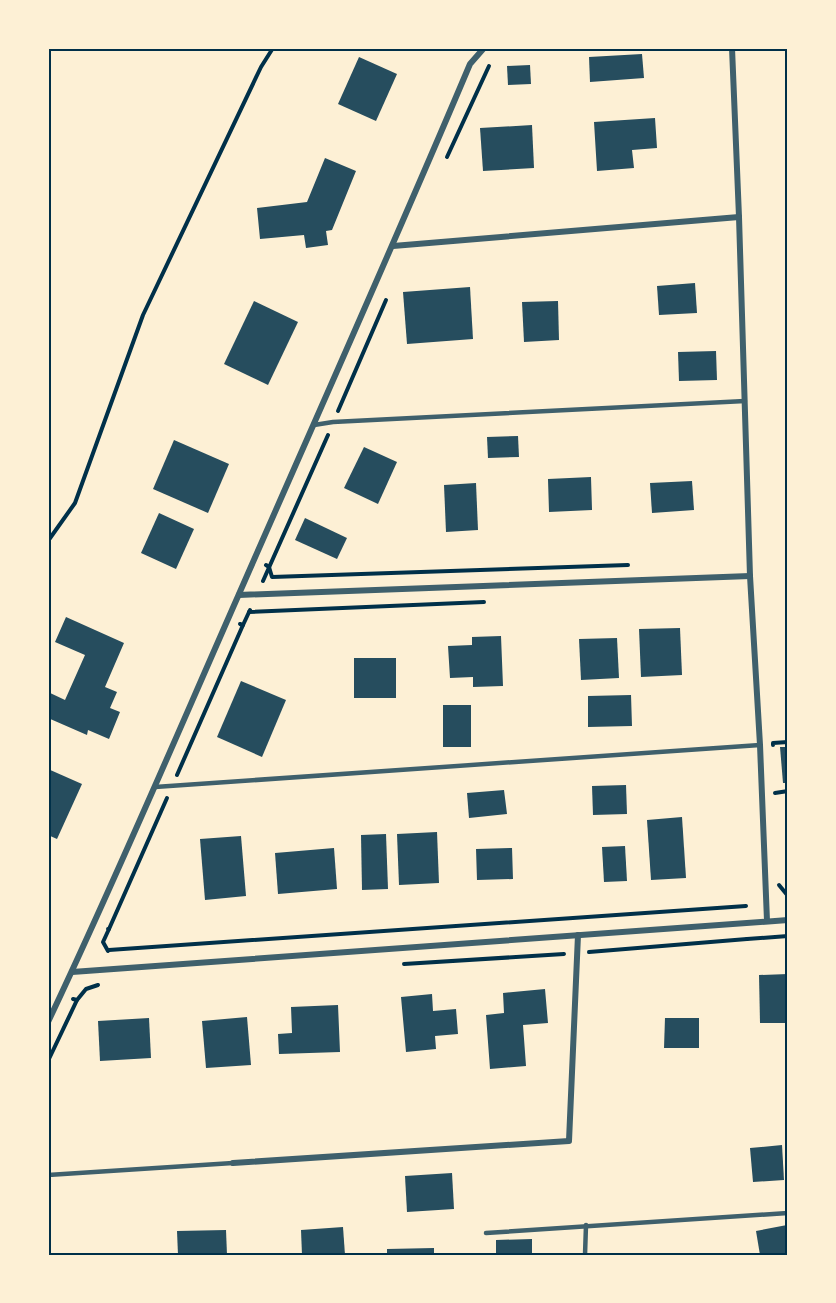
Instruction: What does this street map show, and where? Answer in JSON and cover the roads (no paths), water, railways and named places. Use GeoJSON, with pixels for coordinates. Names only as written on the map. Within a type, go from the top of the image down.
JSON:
{"type":"FeatureCollection","features":[{"type":"Feature","properties":{"kind":"street"},"geometry":{"type":"LineString","coordinates":[[48,1022],[315,425],[470,64],[484,48]]}},
{"type":"Feature","properties":{"kind":"street"},"geometry":{"type":"LineString","coordinates":[[732,48],[750,576],[767,921]]}},
{"type":"Feature","properties":{"kind":"street"},"geometry":{"type":"LineString","coordinates":[[393,246],[739,217]]}},
{"type":"Feature","properties":{"kind":"street"},"geometry":{"type":"LineString","coordinates":[[238,595],[750,576]]}},
{"type":"Feature","properties":{"kind":"street"},"geometry":{"type":"LineString","coordinates":[[72,972],[788,920]]}},
{"type":"Feature","properties":{"kind":"street"},"geometry":{"type":"LineString","coordinates":[[233,1163],[569,1141],[578,935]]}},
{"type":"Feature","properties":{"kind":"lane"},"geometry":{"type":"LineString","coordinates":[[315,425],[333,422],[745,400]]}},
{"type":"Feature","properties":{"kind":"lane"},"geometry":{"type":"LineString","coordinates":[[155,787],[760,745]]}},
{"type":"Feature","properties":{"kind":"lane"},"geometry":{"type":"LineString","coordinates":[[48,1175],[233,1163]]}},
{"type":"Feature","properties":{"kind":"lane"},"geometry":{"type":"LineString","coordinates":[[486,1233],[788,1213]]}},
{"type":"Feature","properties":{"kind":"lane"},"geometry":{"type":"LineString","coordinates":[[585,1255],[586,1225]]}}]}
